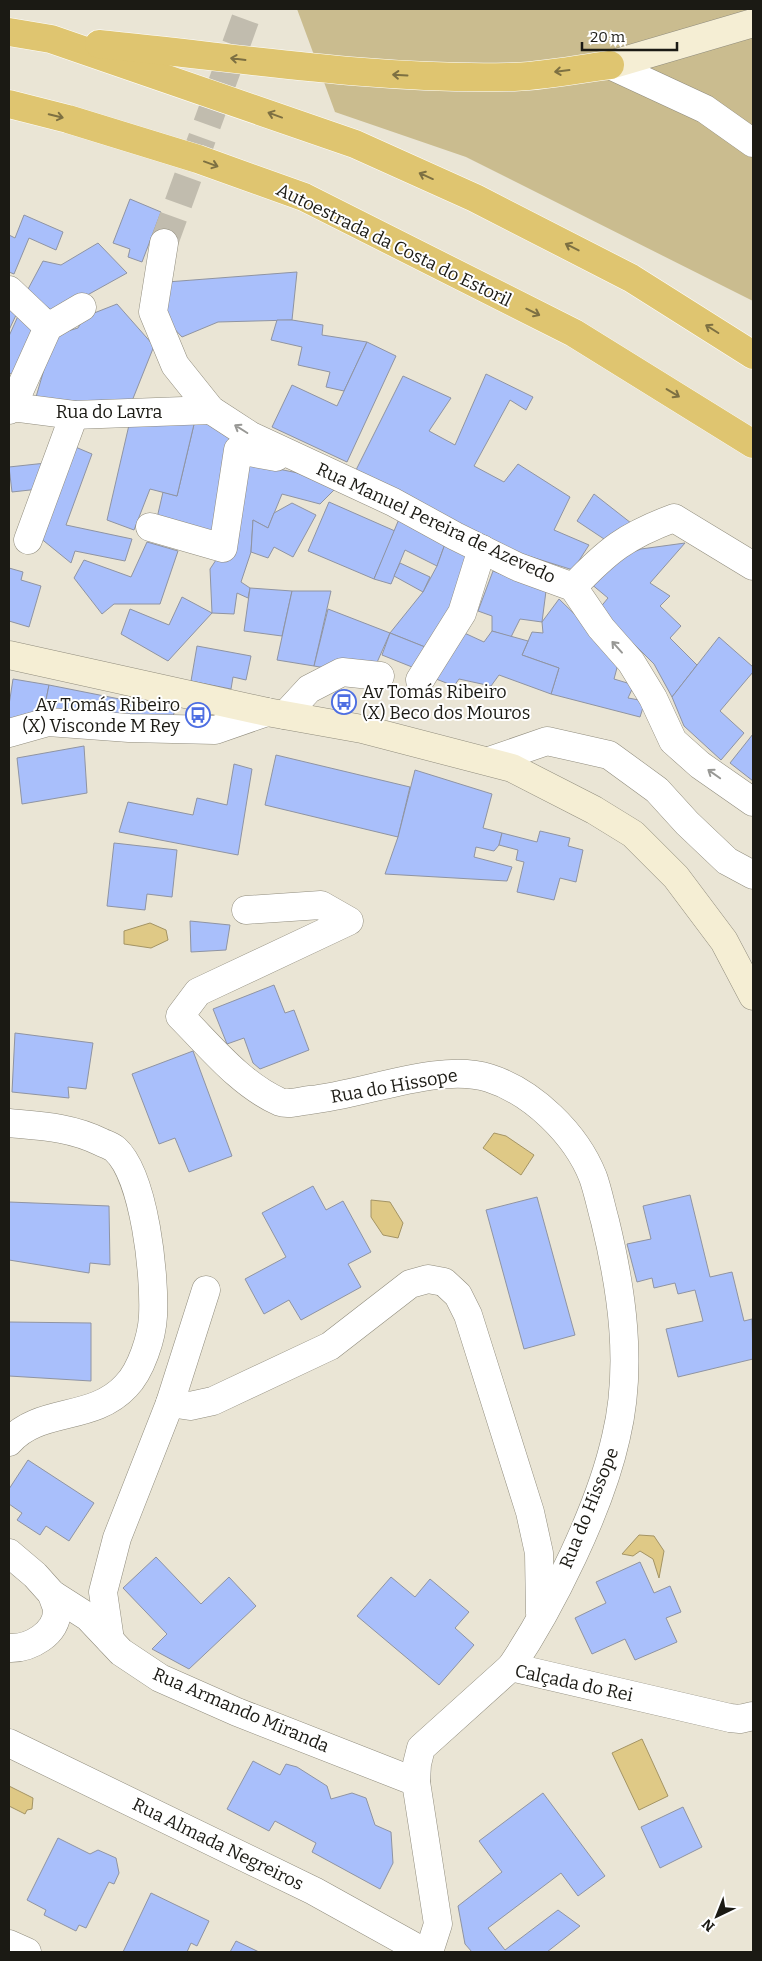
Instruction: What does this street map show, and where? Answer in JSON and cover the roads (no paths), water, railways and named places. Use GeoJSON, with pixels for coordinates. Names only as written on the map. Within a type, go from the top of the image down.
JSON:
{"type":"FeatureCollection","features":[{"type":"Feature","properties":{"kind":"highway"},"geometry":{"type":"LineString","coordinates":[[9,32],[50,39],[200,54],[338,72],[510,78],[610,65]]}},
{"type":"Feature","properties":{"kind":"highway"},"geometry":{"type":"LineString","coordinates":[[50,39],[355,144],[475,198],[631,278],[753,356]]}},
{"type":"Feature","properties":{"kind":"highway","name":"Autoestrada da Costa do Estoril"},"geometry":{"type":"LineString","coordinates":[[9,104],[68,119],[198,159],[304,197],[574,333],[714,418],[753,444]]}},
{"type":"Feature","properties":{"kind":"street"},"geometry":{"type":"LineString","coordinates":[[610,65],[753,23]]}},
{"type":"Feature","properties":{"kind":"street"},"geometry":{"type":"LineString","coordinates":[[610,65],[705,109],[753,143]]}},
{"type":"Feature","properties":{"kind":"street","name":"Rua Manuel Pereira de Azevedo"},"geometry":{"type":"LineString","coordinates":[[164,243],[153,312],[174,365],[211,410],[251,436],[393,502],[482,549],[518,566],[573,587],[601,628],[631,662],[653,698],[673,741],[700,765],[753,802]]}},
{"type":"Feature","properties":{"kind":"street"},"geometry":{"type":"LineString","coordinates":[[9,290],[48,327]]}},
{"type":"Feature","properties":{"kind":"street"},"geometry":{"type":"LineString","coordinates":[[10,409],[48,327],[82,307]]}},
{"type":"Feature","properties":{"kind":"street","name":"Rua do Lavra"},"geometry":{"type":"LineString","coordinates":[[10,409],[74,415],[211,410]]}},
{"type":"Feature","properties":{"kind":"street"},"geometry":{"type":"LineString","coordinates":[[28,540],[74,415]]}},
{"type":"Feature","properties":{"kind":"street"},"geometry":{"type":"LineString","coordinates":[[150,528],[223,548],[238,450],[309,463]]}},
{"type":"Feature","properties":{"kind":"street"},"geometry":{"type":"LineString","coordinates":[[573,587],[603,555],[639,532],[674,518],[753,566]]}},
{"type":"Feature","properties":{"kind":"street"},"geometry":{"type":"LineString","coordinates":[[420,680],[462,613],[482,549]]}},
{"type":"Feature","properties":{"kind":"street"},"geometry":{"type":"LineString","coordinates":[[9,655],[276,713],[362,729],[512,768],[545,784],[633,834],[676,877],[719,934],[753,996]]}},
{"type":"Feature","properties":{"kind":"street"},"geometry":{"type":"LineString","coordinates":[[9,733],[48,722],[129,728],[215,730],[276,713],[309,689],[342,672],[380,676]]}},
{"type":"Feature","properties":{"kind":"street"},"geometry":{"type":"LineString","coordinates":[[489,761],[547,741],[609,755],[657,790],[687,824],[727,861],[753,875]]}},
{"type":"Feature","properties":{"kind":"street","name":"Rua do Hissope"},"geometry":{"type":"LineString","coordinates":[[246,910],[321,905],[349,921],[198,992],[180,1016],[250,1084],[283,1103],[336,1098],[412,1080],[465,1073],[490,1078],[516,1090],[538,1105],[558,1123],[592,1176],[618,1280],[624,1346],[621,1410],[616,1439],[591,1512],[540,1619],[510,1667]]}},
{"type":"Feature","properties":{"kind":"street"},"geometry":{"type":"LineString","coordinates":[[9,1123],[65,1128],[88,1135],[114,1148],[129,1170],[142,1206],[148,1236],[153,1317],[138,1366],[128,1385],[111,1401],[91,1409],[32,1423],[16,1433],[9,1442]]}},
{"type":"Feature","properties":{"kind":"street"},"geometry":{"type":"LineString","coordinates":[[170,1404],[190,1406],[213,1401],[330,1346],[410,1284],[428,1279],[444,1282],[458,1295],[468,1315],[530,1512],[539,1553],[541,1584],[540,1619]]}},
{"type":"Feature","properties":{"kind":"street"},"geometry":{"type":"LineString","coordinates":[[110,1640],[103,1592],[118,1538],[170,1404],[206,1290]]}},
{"type":"Feature","properties":{"kind":"street","name":"Rua Armando Miranda"},"geometry":{"type":"LineString","coordinates":[[9,1552],[36,1576],[52,1594],[88,1617],[121,1652],[160,1678],[237,1712],[416,1782]]}},
{"type":"Feature","properties":{"kind":"street"},"geometry":{"type":"LineString","coordinates":[[9,1648],[20,1648],[38,1641],[50,1630],[57,1610],[52,1594]]}},
{"type":"Feature","properties":{"kind":"street","name":"Calçada do Rei"},"geometry":{"type":"LineString","coordinates":[[429,1952],[438,1924],[416,1782],[417,1764],[421,1748],[510,1667],[730,1718],[740,1719],[753,1716]]}},
{"type":"Feature","properties":{"kind":"street","name":"Rua Almada Negreiros"},"geometry":{"type":"LineString","coordinates":[[9,1743],[314,1891],[424,1952]]}},
{"type":"Feature","properties":{"kind":"street"},"geometry":{"type":"LineString","coordinates":[[9,1944],[27,1952]]}},
{"type":"Feature","properties":{"kind":"tunnel"},"geometry":{"type":"LineString","coordinates":[[164,243],[249,9]]}},
{"type":"Feature","properties":{"kind":"place","name":"Av Tomás Ribeiro (X) Beco dos Mouros"},"geometry":{"type":"Point","coordinates":[344,702]}},
{"type":"Feature","properties":{"kind":"place","name":"Av Tomás Ribeiro (X) Visconde M Rey"},"geometry":{"type":"Point","coordinates":[198,715]}}]}
